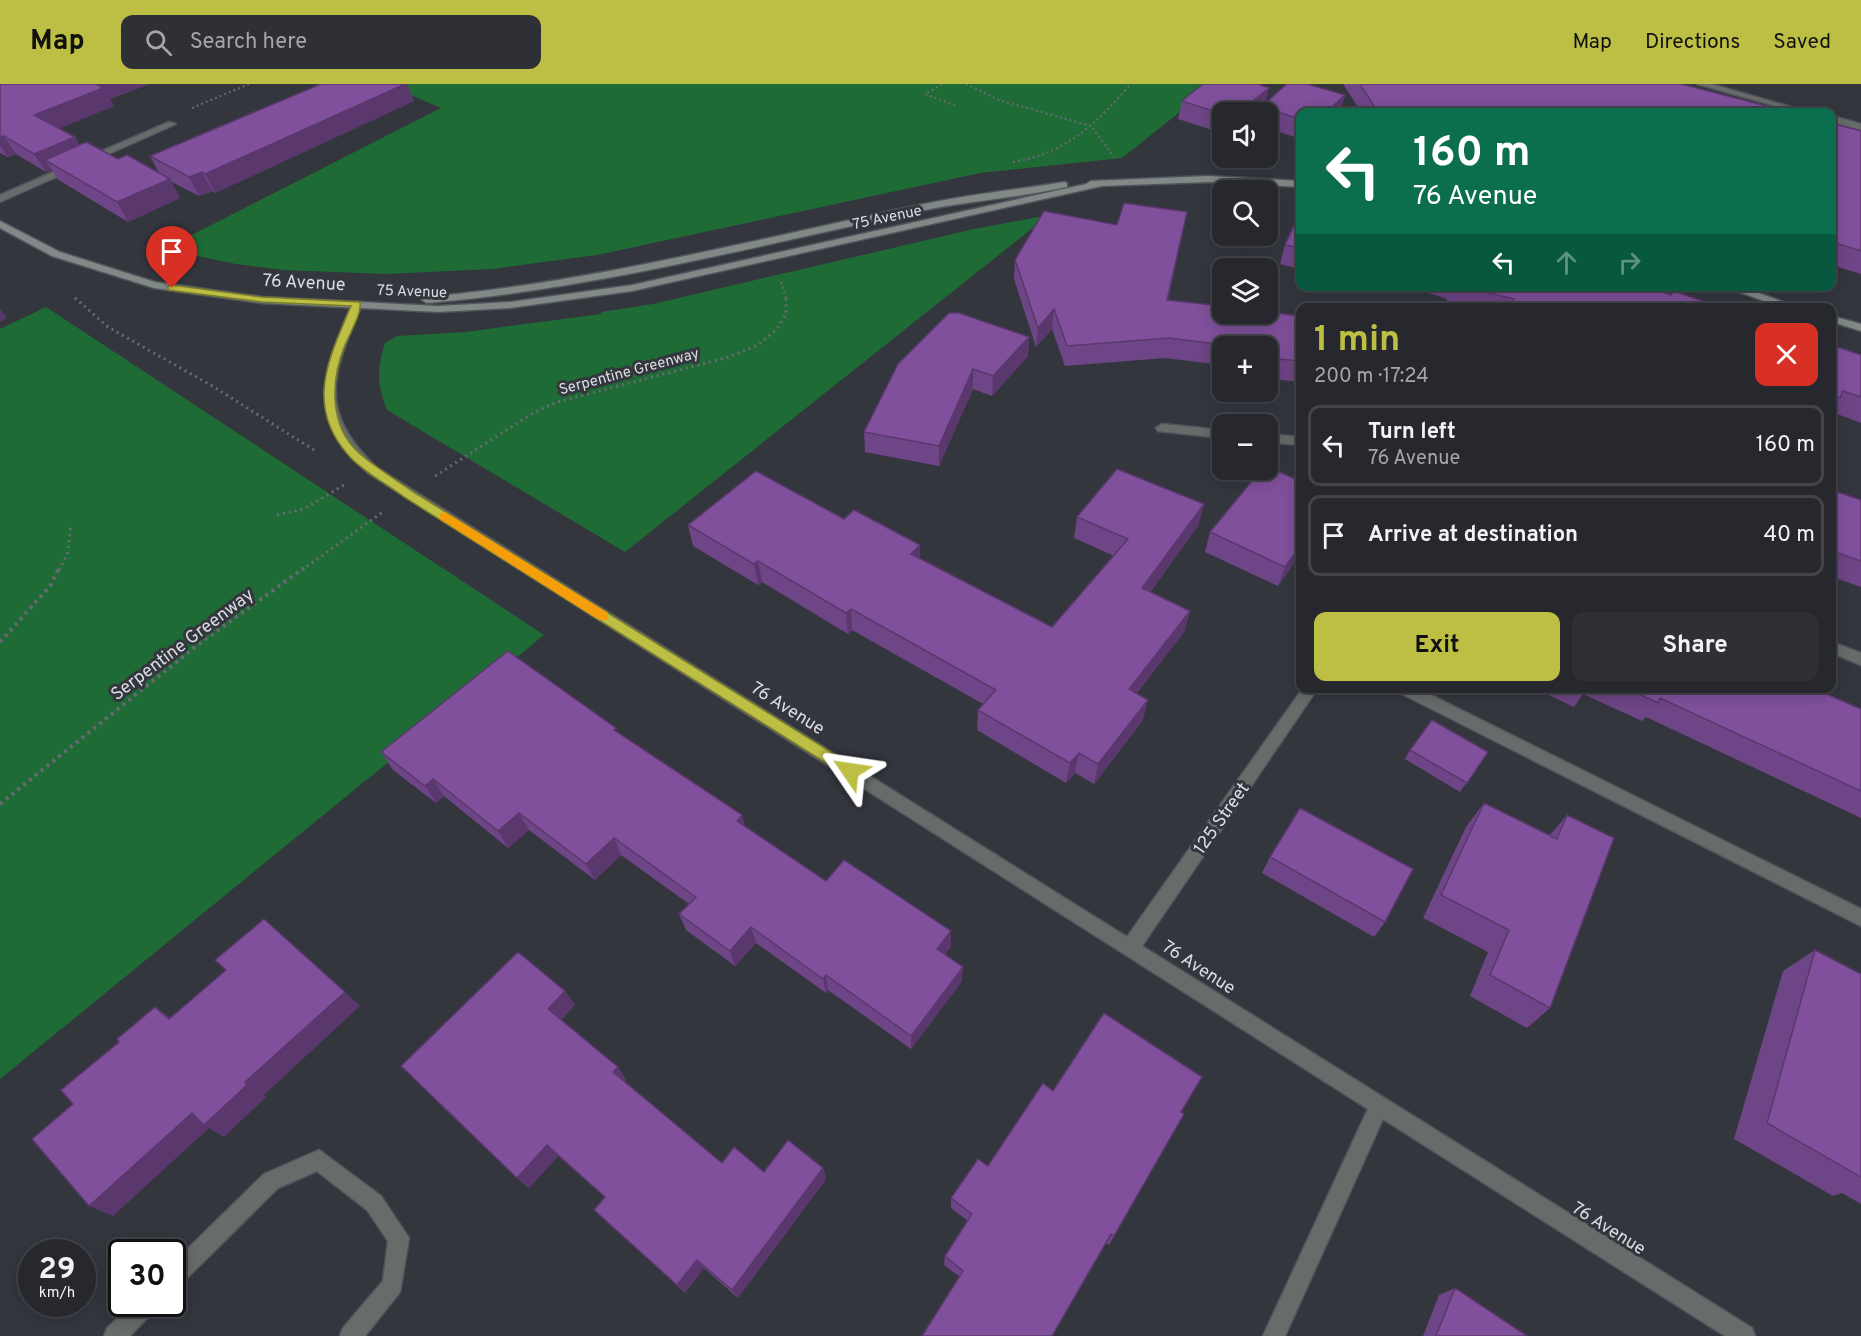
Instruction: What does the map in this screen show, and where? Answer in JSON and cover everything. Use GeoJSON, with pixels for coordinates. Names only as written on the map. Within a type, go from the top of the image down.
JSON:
{"type":"FeatureCollection","features":[{"type":"Feature","properties":{"kind":"street"},"geometry":{"type":"LineString","coordinates":[[1701,84],[1790,108]]}},
{"type":"Feature","properties":{"kind":"street"},"geometry":{"type":"LineString","coordinates":[[1836,120],[1861,127]]}},
{"type":"Feature","properties":{"kind":"street"},"geometry":{"type":"LineString","coordinates":[[0,199],[172,124]]}},
{"type":"Feature","properties":{"kind":"street","name":"75 Avenue"},"geometry":{"type":"LineString","coordinates":[[357,304],[496,294],[553,285],[758,244],[918,208],[1048,186],[1208,179],[1296,184]]}},
{"type":"Feature","properties":{"kind":"street","name":"75 Avenue"},"geometry":{"type":"LineString","coordinates":[[357,304],[438,309],[486,306],[632,288],[1100,184]]}},
{"type":"Feature","properties":{"kind":"street","name":"76 Avenue"},"geometry":{"type":"LineString","coordinates":[[0,224],[56,254],[154,285],[262,300],[357,304],[333,363],[328,384],[333,420],[341,438],[354,455],[408,494],[1131,947],[1379,1107],[1744,1336]]}},
{"type":"Feature","properties":{"kind":"street"},"geometry":{"type":"LineString","coordinates":[[1743,291],[1780,303]]}},
{"type":"Feature","properties":{"kind":"street"},"geometry":{"type":"LineString","coordinates":[[1836,320],[1861,328]]}},
{"type":"Feature","properties":{"kind":"street"},"geometry":{"type":"LineString","coordinates":[[1162,428],[1212,433]]}},
{"type":"Feature","properties":{"kind":"street"},"geometry":{"type":"LineString","coordinates":[[1278,439],[1296,441]]}},
{"type":"Feature","properties":{"kind":"street"},"geometry":{"type":"LineString","coordinates":[[1836,649],[1861,658]]}},
{"type":"Feature","properties":{"kind":"street","name":"125 Street"},"geometry":{"type":"LineString","coordinates":[[1131,947],[1308,693]]}},
{"type":"Feature","properties":{"kind":"street"},"geometry":{"type":"LineString","coordinates":[[1412,693],[1861,918]]}},
{"type":"Feature","properties":{"kind":"street"},"geometry":{"type":"LineString","coordinates":[[1274,1336],[1379,1107]]}},
{"type":"Feature","properties":{"kind":"street"},"geometry":{"type":"LineString","coordinates":[[186,1265],[271,1181],[319,1160],[374,1203],[399,1238],[393,1285],[351,1336]]}},
{"type":"Feature","properties":{"kind":"street"},"geometry":{"type":"LineString","coordinates":[[115,1336],[134,1317]]}},
{"type":"Feature","properties":{"kind":"path"},"geometry":{"type":"LineString","coordinates":[[191,108],[249,84]]}},
{"type":"Feature","properties":{"kind":"path"},"geometry":{"type":"LineString","coordinates":[[942,84],[926,94],[957,106]]}},
{"type":"Feature","properties":{"kind":"path"},"geometry":{"type":"LineString","coordinates":[[966,84],[999,100],[1091,126],[1131,181]]}},
{"type":"Feature","properties":{"kind":"path"},"geometry":{"type":"LineString","coordinates":[[1012,162],[1045,155],[1071,142],[1091,126],[1131,84]]}},
{"type":"Feature","properties":{"kind":"path","name":"Serpentine Greenway"},"geometry":{"type":"LineString","coordinates":[[429,479],[533,413],[557,402],[729,357],[758,345],[777,329],[786,314],[786,294],[780,279]]}},
{"type":"Feature","properties":{"kind":"path"},"geometry":{"type":"LineString","coordinates":[[75,298],[108,327],[214,387],[314,450]]}},
{"type":"Feature","properties":{"kind":"path"},"geometry":{"type":"LineString","coordinates":[[277,514],[287,515],[306,509],[344,485]]}},
{"type":"Feature","properties":{"kind":"path","name":"Serpentine Greenway"},"geometry":{"type":"LineString","coordinates":[[0,804],[200,643],[384,511]]}},
{"type":"Feature","properties":{"kind":"path"},"geometry":{"type":"LineString","coordinates":[[0,642],[50,586],[68,552],[71,524]]}},
{"type":"Feature","properties":{"kind":"green space"},"geometry":{"type":"Polygon","coordinates":[[[385,84],[1215,84],[1122,158],[980,173],[597,255],[492,269],[386,274],[283,270],[236,264],[164,249],[441,108],[385,84]]]}},
{"type":"Feature","properties":{"kind":"green space"},"geometry":{"type":"Polygon","coordinates":[[[1049,215],[625,552],[387,410],[381,392],[379,369],[382,352],[385,343],[397,336],[465,332],[601,314],[601,312],[653,304],[974,229],[1049,215]]]}},
{"type":"Feature","properties":{"kind":"green space"},"geometry":{"type":"Polygon","coordinates":[[[46,307],[544,635],[0,1079],[0,329],[46,307]]]}},
{"type":"Feature","properties":{"kind":"building"},"geometry":{"type":"Polygon","coordinates":[[[0,84],[96,84],[103,88],[34,115],[75,137],[34,154],[4,136],[0,137],[0,84]]]}},
{"type":"Feature","properties":{"kind":"building"},"geometry":{"type":"Polygon","coordinates":[[[321,84],[405,84],[205,174],[202,172],[189,177],[150,156],[321,84]]]}},
{"type":"Feature","properties":{"kind":"building"},"geometry":{"type":"Polygon","coordinates":[[[1203,84],[1258,84],[1269,88],[1252,102],[1212,102],[1212,111],[1182,101],[1203,84]]]}},
{"type":"Feature","properties":{"kind":"building"},"geometry":{"type":"Polygon","coordinates":[[[1287,84],[1307,84],[1345,95],[1330,108],[1296,108],[1296,118],[1278,112],[1278,102],[1267,102],[1287,84]]]}},
{"type":"Feature","properties":{"kind":"building"},"geometry":{"type":"Polygon","coordinates":[[[1360,84],[1681,84],[1774,108],[1375,108],[1360,84]]]}},
{"type":"Feature","properties":{"kind":"building"},"geometry":{"type":"Polygon","coordinates":[[[1836,124],[1861,131],[1861,251],[1836,243],[1836,124]]]}},
{"type":"Feature","properties":{"kind":"building"},"geometry":{"type":"Polygon","coordinates":[[[86,142],[118,159],[127,155],[170,179],[117,202],[45,160],[86,142]]]}},
{"type":"Feature","properties":{"kind":"building"},"geometry":{"type":"Polygon","coordinates":[[[1124,203],[1187,212],[1167,300],[1212,305],[1212,324],[1278,324],[1278,313],[1296,316],[1296,361],[1278,359],[1278,336],[1212,336],[1212,343],[1169,338],[1067,346],[1054,309],[1038,328],[1015,260],[1044,211],[1117,225],[1124,203]]]}},
{"type":"Feature","properties":{"kind":"building"},"geometry":{"type":"Polygon","coordinates":[[[1296,221],[1296,247],[1285,245],[1296,221]]]}},
{"type":"Feature","properties":{"kind":"building"},"geometry":{"type":"Polygon","coordinates":[[[1482,291],[1660,291],[1671,295],[1673,291],[1709,303],[1513,303],[1514,299],[1482,291]]]}},
{"type":"Feature","properties":{"kind":"building"},"geometry":{"type":"Polygon","coordinates":[[[949,313],[959,313],[1029,337],[993,376],[973,369],[939,446],[864,432],[898,364],[949,313]]]}},
{"type":"Feature","properties":{"kind":"building"},"geometry":{"type":"Polygon","coordinates":[[[1836,346],[1861,355],[1861,397],[1843,391],[1840,398],[1836,396],[1836,346]]]}},
{"type":"Feature","properties":{"kind":"building"},"geometry":{"type":"Polygon","coordinates":[[[1117,469],[1204,504],[1142,588],[1190,611],[1129,689],[1148,700],[1098,764],[1079,753],[1070,763],[978,710],[996,690],[851,609],[846,613],[758,561],[754,564],[688,525],[756,471],[844,519],[854,510],[920,545],[911,554],[1052,627],[1128,539],[1077,517],[1117,469]]]}},
{"type":"Feature","properties":{"kind":"building"},"geometry":{"type":"Polygon","coordinates":[[[1278,471],[1296,479],[1296,552],[1285,567],[1210,532],[1253,480],[1278,480],[1278,471]]]}},
{"type":"Feature","properties":{"kind":"building"},"geometry":{"type":"Polygon","coordinates":[[[1836,491],[1861,500],[1861,561],[1836,552],[1836,491]]]}},
{"type":"Feature","properties":{"kind":"building"},"geometry":{"type":"Polygon","coordinates":[[[508,651],[616,728],[614,730],[742,815],[737,821],[826,881],[844,860],[951,931],[937,949],[963,967],[911,1036],[826,975],[823,979],[751,927],[730,951],[679,914],[696,897],[614,838],[586,864],[519,813],[498,831],[433,779],[425,786],[381,752],[508,651]]]}},
{"type":"Feature","properties":{"kind":"building"},"geometry":{"type":"Polygon","coordinates":[[[1637,693],[1824,693],[1861,709],[1861,791],[1660,698],[1658,703],[1637,693]]]}},
{"type":"Feature","properties":{"kind":"building"},"geometry":{"type":"Polygon","coordinates":[[[1432,720],[1488,752],[1467,783],[1410,750],[1432,720]]]}},
{"type":"Feature","properties":{"kind":"building"},"geometry":{"type":"Polygon","coordinates":[[[1484,803],[1557,839],[1567,815],[1614,838],[1550,1008],[1490,975],[1509,930],[1441,895],[1484,803]]]}},
{"type":"Feature","properties":{"kind":"building"},"geometry":{"type":"Polygon","coordinates":[[[1300,808],[1413,869],[1385,922],[1270,857],[1300,808]]]}},
{"type":"Feature","properties":{"kind":"building"},"geometry":{"type":"Polygon","coordinates":[[[264,919],[345,992],[245,1082],[247,1085],[204,1125],[192,1113],[89,1206],[32,1139],[73,1104],[61,1090],[119,1042],[117,1039],[155,1007],[169,1019],[226,970],[215,960],[264,919]]]}},
{"type":"Feature","properties":{"kind":"building"},"geometry":{"type":"Polygon","coordinates":[[[1815,950],[1861,974],[1861,1177],[1767,1123],[1815,950]]]}},
{"type":"Feature","properties":{"kind":"building"},"geometry":{"type":"Polygon","coordinates":[[[518,952],[565,991],[548,1009],[618,1067],[613,1072],[722,1163],[734,1147],[764,1172],[788,1140],[823,1168],[732,1290],[697,1260],[677,1285],[594,1210],[605,1197],[547,1145],[517,1178],[401,1066],[518,952]]]}},
{"type":"Feature","properties":{"kind":"building"},"geometry":{"type":"Polygon","coordinates":[[[1104,1013],[1202,1077],[1181,1112],[1184,1114],[1114,1236],[1111,1234],[1052,1336],[922,1336],[963,1271],[945,1256],[972,1214],[951,1198],[978,1159],[988,1166],[1043,1083],[1053,1091],[1104,1013]]]}},
{"type":"Feature","properties":{"kind":"building"},"geometry":{"type":"Polygon","coordinates":[[[1455,1288],[1527,1336],[1436,1336],[1455,1288]]]}},
{"type":"Feature","properties":{"kind":"slow traffic"},"geometry":{"type":"LineString","coordinates":[[445,517],[603,616]]}},
{"type":"Feature","properties":{"kind":"route"},"geometry":{"type":"LineString","coordinates":[[172,288],[262,300],[357,304],[340,343],[328,384],[330,412],[341,438],[354,455],[408,494],[850,771]]}}]}
